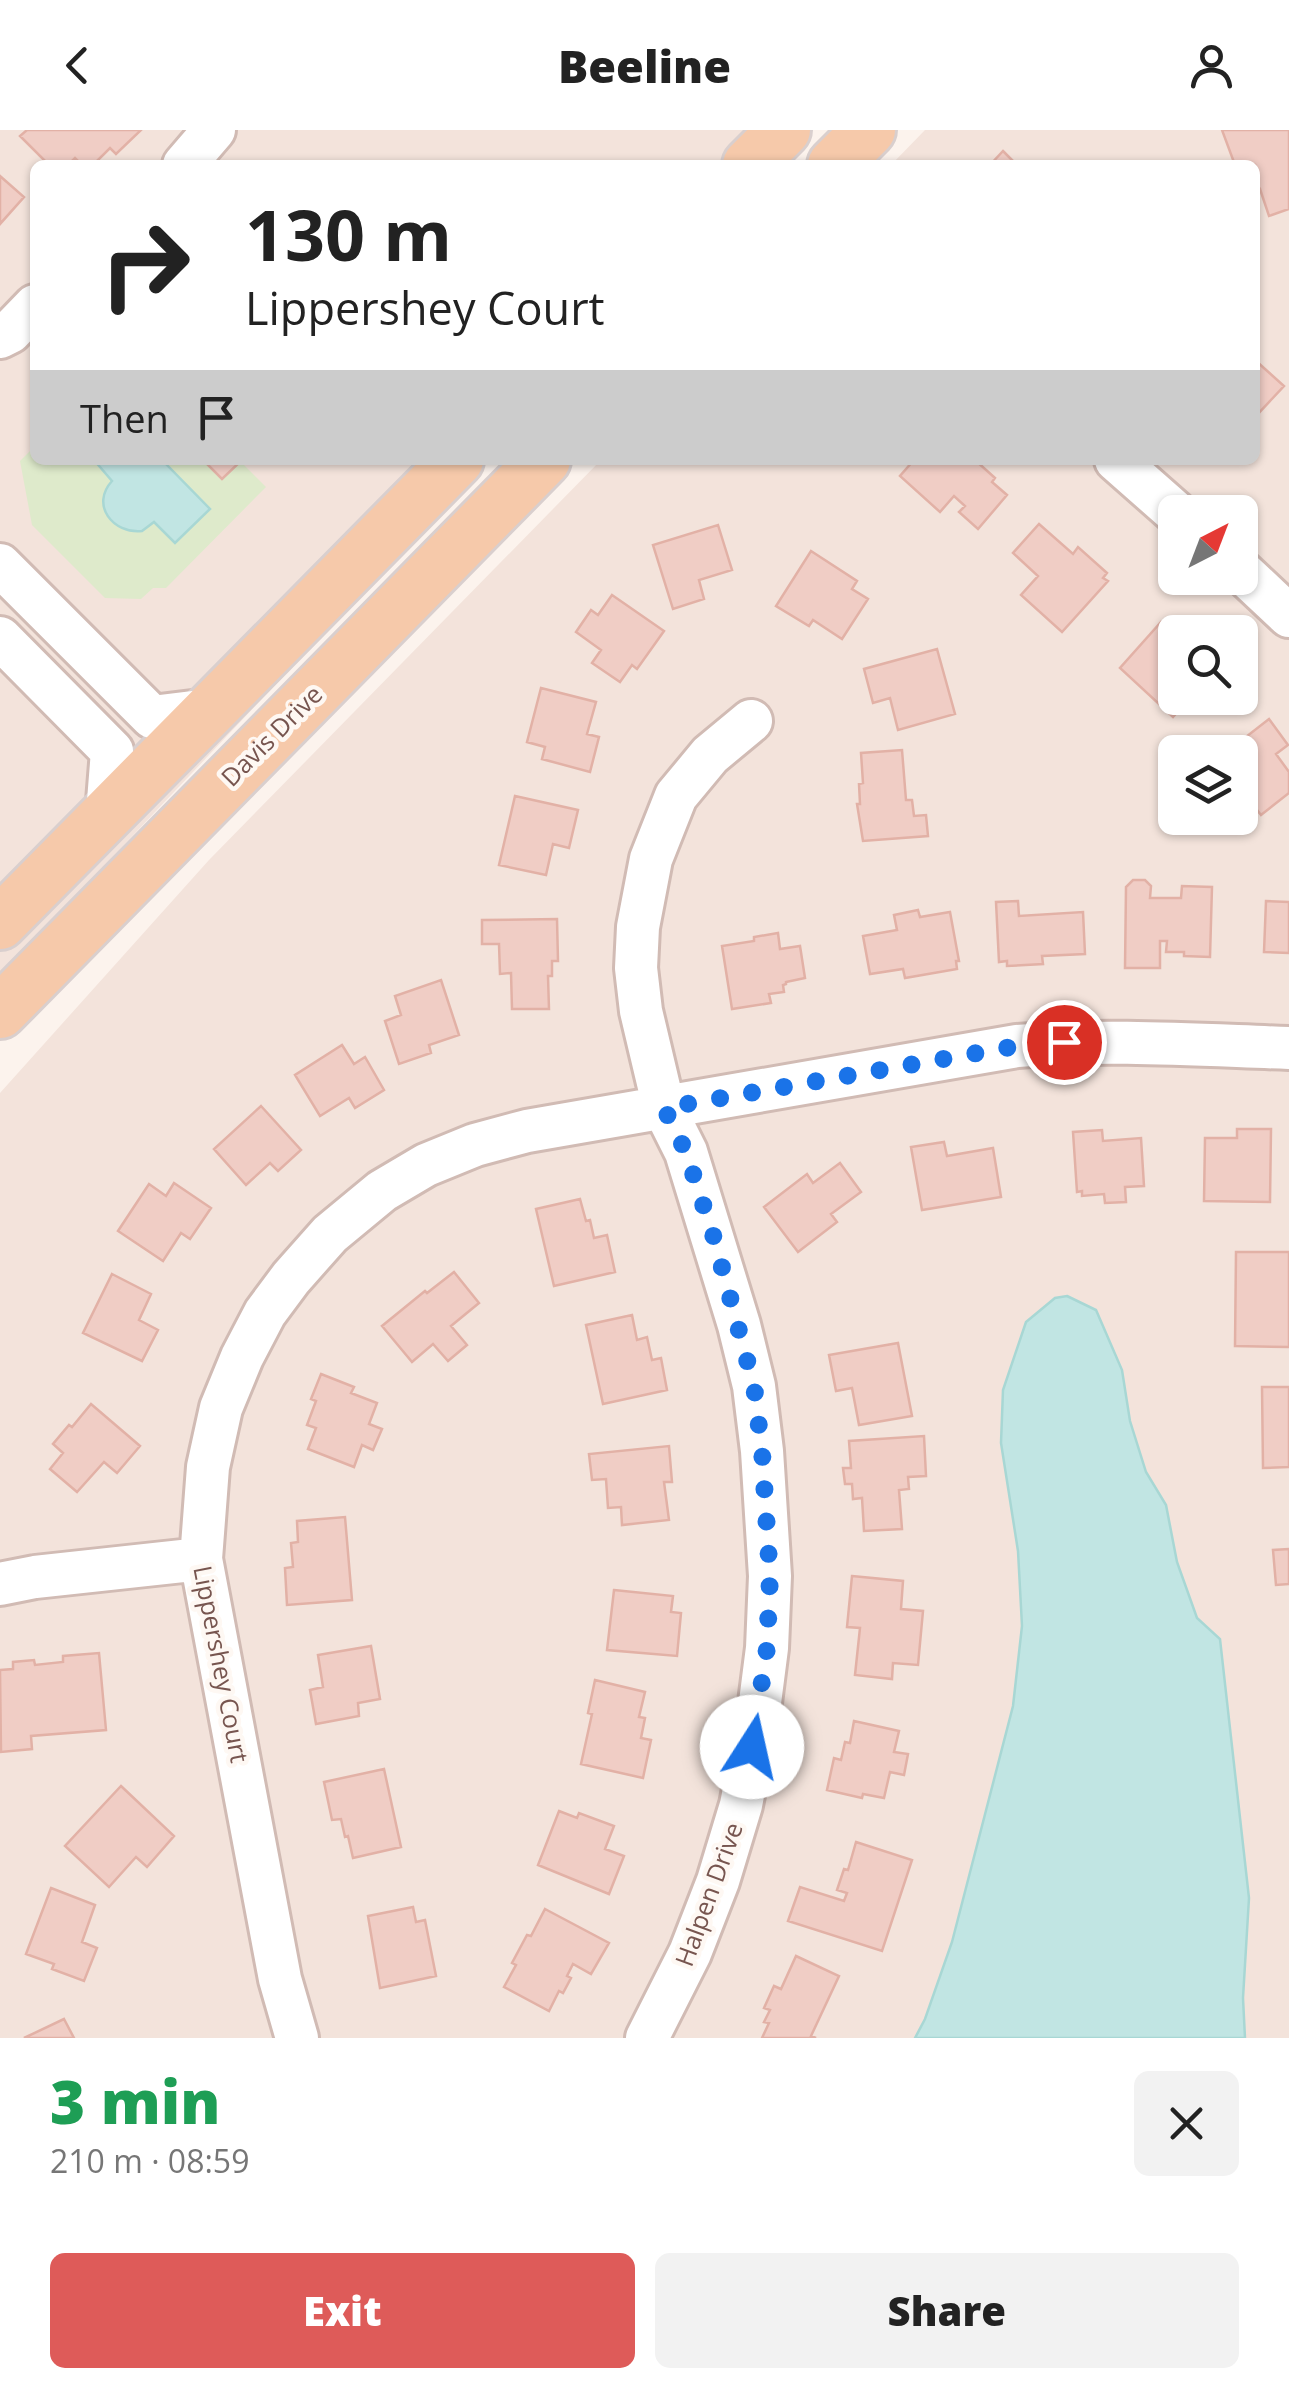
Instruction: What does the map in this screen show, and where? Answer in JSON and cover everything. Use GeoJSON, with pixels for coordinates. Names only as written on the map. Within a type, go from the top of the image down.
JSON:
{"type":"FeatureCollection","features":[{"type":"Feature","properties":{"kind":"main road"},"geometry":{"type":"LineString","coordinates":[[754,160],[784,130]]}},
{"type":"Feature","properties":{"kind":"main road"},"geometry":{"type":"LineString","coordinates":[[839,160],[868,130]]}},
{"type":"Feature","properties":{"kind":"main road"},"geometry":{"type":"LineString","coordinates":[[0,923],[451,465]]}},
{"type":"Feature","properties":{"kind":"main road","name":"Davis Drive"},"geometry":{"type":"LineString","coordinates":[[0,1012],[539,465]]}},
{"type":"Feature","properties":{"kind":"street"},"geometry":{"type":"LineString","coordinates":[[188,160],[214,130]]}},
{"type":"Feature","properties":{"kind":"street"},"geometry":{"type":"LineString","coordinates":[[1122,465],[1158,496]]}},
{"type":"Feature","properties":{"kind":"street"},"geometry":{"type":"LineString","coordinates":[[0,565],[152,717],[209,710]]}},
{"type":"Feature","properties":{"kind":"street"},"geometry":{"type":"LineString","coordinates":[[1258,587],[1289,616]]}},
{"type":"Feature","properties":{"kind":"street"},"geometry":{"type":"LineString","coordinates":[[0,638],[112,750],[107,814]]}},
{"type":"Feature","properties":{"kind":"street","name":"Halpen Drive"},"geometry":{"type":"LineString","coordinates":[[647,2038],[690,1953],[718,1882],[740,1805],[767,1648],[770,1576],[754,1386],[686,1152],[664,1108],[641,1012],[636,968],[638,927],[651,859],[676,796],[710,755],[751,721]]}},
{"type":"Feature","properties":{"kind":"street","name":"Lippershey Court"},"geometry":{"type":"LineString","coordinates":[[297,2038],[280,1978],[201,1559],[208,1467],[221,1408],[265,1313],[330,1234],[382,1191],[426,1165],[527,1131],[1017,1046],[1118,1042],[1289,1048]]}},
{"type":"Feature","properties":{"kind":"street"},"geometry":{"type":"LineString","coordinates":[[0,1584],[201,1559]]}},
{"type":"Feature","properties":{"kind":"shaded area"},"geometry":{"type":"Polygon","coordinates":[[[0,130],[801,130],[772,160],[30,160],[30,465],[483,465],[0,976],[0,130]]]}},
{"type":"Feature","properties":{"kind":"shaded area"},"geometry":{"type":"Polygon","coordinates":[[[925,130],[1289,130],[1289,2038],[0,2038],[0,1093],[209,860],[596,465],[1260,465],[1260,160],[896,160],[925,130]]]}},
{"type":"Feature","properties":{"kind":"green space"},"geometry":{"type":"Polygon","coordinates":[[[30,451],[30,465],[244,465],[266,487],[166,588],[153,588],[141,599],[105,598],[32,525],[20,461],[30,451]]]}},
{"type":"Feature","properties":{"kind":"water"},"geometry":{"type":"Polygon","coordinates":[[[98,465],[167,465],[210,509],[175,543],[154,522],[142,531],[131,531],[114,523],[104,508],[103,499],[112,481],[98,465]]]}},
{"type":"Feature","properties":{"kind":"water"},"geometry":{"type":"Polygon","coordinates":[[[1067,1296],[1096,1310],[1122,1370],[1130,1421],[1146,1472],[1166,1505],[1177,1562],[1197,1618],[1220,1639],[1249,1898],[1243,1998],[1245,2038],[915,2038],[952,1942],[1013,1706],[1022,1626],[1018,1551],[1001,1443],[1003,1390],[1026,1322],[1055,1298],[1067,1296]]]}},
{"type":"Feature","properties":{"kind":"building"},"geometry":{"type":"Polygon","coordinates":[[[27,130],[141,130],[116,154],[110,148],[98,160],[44,160],[20,136],[27,130]]]}},
{"type":"Feature","properties":{"kind":"building"},"geometry":{"type":"Polygon","coordinates":[[[1222,130],[1289,130],[1289,209],[1269,216],[1260,189],[1260,160],[1233,160],[1222,130]]]}},
{"type":"Feature","properties":{"kind":"building"},"geometry":{"type":"Polygon","coordinates":[[[1003,151],[1012,160],[995,160],[1003,151]]]}},
{"type":"Feature","properties":{"kind":"building"},"geometry":{"type":"Polygon","coordinates":[[[0,176],[24,197],[0,224],[0,176]]]}},
{"type":"Feature","properties":{"kind":"building"},"geometry":{"type":"Polygon","coordinates":[[[1260,364],[1284,386],[1260,412],[1260,364]]]}},
{"type":"Feature","properties":{"kind":"building"},"geometry":{"type":"Polygon","coordinates":[[[208,465],[237,465],[222,479],[208,465]]]}},
{"type":"Feature","properties":{"kind":"building"},"geometry":{"type":"Polygon","coordinates":[[[910,465],[981,465],[1007,495],[978,529],[959,512],[965,506],[954,496],[940,512],[900,476],[910,465]]]}},
{"type":"Feature","properties":{"kind":"building"},"geometry":{"type":"Polygon","coordinates":[[[1039,524],[1073,554],[1078,547],[1107,573],[1103,578],[1108,581],[1062,632],[1021,595],[1038,576],[1013,553],[1039,524]]]}},
{"type":"Feature","properties":{"kind":"building"},"geometry":{"type":"Polygon","coordinates":[[[718,525],[732,570],[699,580],[704,599],[673,609],[653,545],[718,525]]]}},
{"type":"Feature","properties":{"kind":"building"},"geometry":{"type":"Polygon","coordinates":[[[811,551],[857,581],[852,589],[868,599],[842,639],[813,620],[809,626],[776,606],[811,551]]]}},
{"type":"Feature","properties":{"kind":"building"},"geometry":{"type":"Polygon","coordinates":[[[612,595],[664,631],[637,669],[632,665],[620,682],[592,663],[601,650],[576,632],[591,610],[598,615],[612,595]]]}},
{"type":"Feature","properties":{"kind":"building"},"geometry":{"type":"Polygon","coordinates":[[[1158,625],[1158,703],[1120,668],[1158,625]]]}},
{"type":"Feature","properties":{"kind":"building"},"geometry":{"type":"Polygon","coordinates":[[[937,649],[955,714],[898,730],[890,698],[873,703],[864,669],[937,649]]]}},
{"type":"Feature","properties":{"kind":"building"},"geometry":{"type":"Polygon","coordinates":[[[541,688],[596,702],[587,734],[599,737],[590,772],[542,759],[545,747],[527,742],[541,688]]]}},
{"type":"Feature","properties":{"kind":"building"},"geometry":{"type":"Polygon","coordinates":[[[1269,719],[1288,745],[1276,754],[1289,772],[1289,793],[1261,815],[1258,735],[1248,735],[1269,719]]]}},
{"type":"Feature","properties":{"kind":"building"},"geometry":{"type":"Polygon","coordinates":[[[902,750],[906,800],[912,800],[914,816],[926,815],[928,836],[863,841],[857,804],[859,784],[863,783],[861,753],[902,750]]]}},
{"type":"Feature","properties":{"kind":"building"},"geometry":{"type":"Polygon","coordinates":[[[515,796],[578,810],[569,848],[553,844],[546,875],[499,865],[515,796]]]}},
{"type":"Feature","properties":{"kind":"building"},"geometry":{"type":"Polygon","coordinates":[[[1133,880],[1145,880],[1151,886],[1150,898],[1181,898],[1182,886],[1212,887],[1210,957],[1166,952],[1167,941],[1160,941],[1160,968],[1125,968],[1126,887],[1133,880]]]}},
{"type":"Feature","properties":{"kind":"building"},"geometry":{"type":"Polygon","coordinates":[[[1018,901],[1019,916],[1083,912],[1085,954],[1042,956],[1043,964],[1007,966],[1007,961],[999,962],[996,902],[1018,901]]]}},
{"type":"Feature","properties":{"kind":"building"},"geometry":{"type":"Polygon","coordinates":[[[1266,901],[1289,902],[1289,953],[1264,952],[1266,901]]]}},
{"type":"Feature","properties":{"kind":"building"},"geometry":{"type":"Polygon","coordinates":[[[918,910],[920,917],[950,912],[957,969],[905,978],[903,969],[870,974],[863,936],[897,930],[894,915],[918,910]]]}},
{"type":"Feature","properties":{"kind":"building"},"geometry":{"type":"Polygon","coordinates":[[[557,919],[558,961],[552,961],[552,976],[548,976],[549,1009],[512,1009],[511,973],[500,974],[499,944],[482,944],[482,920],[557,919]]]}},
{"type":"Feature","properties":{"kind":"building"},"geometry":{"type":"Polygon","coordinates":[[[778,933],[780,949],[800,946],[805,978],[786,982],[784,992],[769,994],[771,1003],[732,1009],[722,946],[778,933]]]}},
{"type":"Feature","properties":{"kind":"building"},"geometry":{"type":"Polygon","coordinates":[[[441,980],[459,1035],[429,1045],[431,1053],[399,1064],[385,1021],[401,1015],[395,996],[441,980]]]}},
{"type":"Feature","properties":{"kind":"building"},"geometry":{"type":"Polygon","coordinates":[[[342,1045],[354,1064],[365,1057],[384,1090],[355,1108],[349,1098],[320,1116],[295,1075],[342,1045]]]}},
{"type":"Feature","properties":{"kind":"building"},"geometry":{"type":"Polygon","coordinates":[[[261,1106],[301,1150],[278,1171],[270,1163],[246,1185],[214,1149],[261,1106]]]}},
{"type":"Feature","properties":{"kind":"building"},"geometry":{"type":"Polygon","coordinates":[[[1237,1129],[1271,1129],[1270,1202],[1204,1201],[1205,1138],[1237,1138],[1237,1129]]]}},
{"type":"Feature","properties":{"kind":"building"},"geometry":{"type":"Polygon","coordinates":[[[1102,1130],[1103,1141],[1141,1138],[1144,1186],[1125,1187],[1126,1202],[1105,1203],[1104,1194],[1082,1196],[1082,1191],[1077,1192],[1073,1132],[1102,1130]]]}},
{"type":"Feature","properties":{"kind":"building"},"geometry":{"type":"Polygon","coordinates":[[[944,1142],[947,1156],[993,1148],[1001,1197],[922,1210],[911,1147],[944,1142]]]}},
{"type":"Feature","properties":{"kind":"building"},"geometry":{"type":"Polygon","coordinates":[[[840,1163],[861,1192],[831,1214],[837,1222],[798,1252],[764,1207],[807,1174],[813,1183],[840,1163]]]}},
{"type":"Feature","properties":{"kind":"building"},"geometry":{"type":"Polygon","coordinates":[[[174,1183],[211,1208],[190,1239],[181,1233],[163,1261],[118,1231],[149,1184],[166,1196],[174,1183]]]}},
{"type":"Feature","properties":{"kind":"building"},"geometry":{"type":"Polygon","coordinates":[[[580,1199],[594,1238],[607,1235],[615,1272],[554,1286],[536,1209],[580,1199]]]}},
{"type":"Feature","properties":{"kind":"building"},"geometry":{"type":"Polygon","coordinates":[[[1236,1252],[1289,1252],[1289,1347],[1235,1346],[1236,1252]]]}},
{"type":"Feature","properties":{"kind":"building"},"geometry":{"type":"Polygon","coordinates":[[[454,1272],[479,1303],[451,1326],[467,1345],[448,1361],[433,1344],[412,1362],[382,1326],[454,1272]]]}},
{"type":"Feature","properties":{"kind":"building"},"geometry":{"type":"Polygon","coordinates":[[[112,1274],[151,1294],[139,1320],[158,1330],[142,1361],[83,1333],[112,1274]]]}},
{"type":"Feature","properties":{"kind":"building"},"geometry":{"type":"Polygon","coordinates":[[[632,1315],[637,1340],[647,1337],[652,1360],[661,1358],[667,1390],[603,1404],[586,1325],[632,1315]]]}},
{"type":"Feature","properties":{"kind":"building"},"geometry":{"type":"Polygon","coordinates":[[[898,1343],[912,1416],[859,1425],[852,1388],[836,1391],[829,1355],[898,1343]]]}},
{"type":"Feature","properties":{"kind":"building"},"geometry":{"type":"Polygon","coordinates":[[[321,1374],[354,1387],[351,1393],[377,1403],[369,1424],[382,1429],[373,1450],[362,1445],[354,1467],[308,1449],[316,1428],[307,1425],[316,1401],[311,1399],[321,1374]]]}},
{"type":"Feature","properties":{"kind":"building"},"geometry":{"type":"Polygon","coordinates":[[[1262,1387],[1289,1387],[1289,1467],[1263,1468],[1262,1387]]]}},
{"type":"Feature","properties":{"kind":"building"},"geometry":{"type":"Polygon","coordinates":[[[91,1404],[140,1446],[117,1473],[104,1462],[77,1492],[50,1469],[63,1453],[53,1444],[91,1404]]]}},
{"type":"Feature","properties":{"kind":"building"},"geometry":{"type":"Polygon","coordinates":[[[924,1436],[926,1476],[908,1477],[909,1489],[899,1490],[902,1529],[864,1531],[862,1498],[853,1499],[852,1484],[845,1484],[843,1468],[851,1468],[849,1441],[924,1436]]]}},
{"type":"Feature","properties":{"kind":"building"},"geometry":{"type":"Polygon","coordinates":[[[669,1446],[672,1482],[664,1482],[669,1520],[622,1525],[621,1507],[608,1508],[606,1479],[592,1480],[589,1454],[669,1446]]]}},
{"type":"Feature","properties":{"kind":"building"},"geometry":{"type":"Polygon","coordinates":[[[345,1517],[352,1600],[287,1605],[285,1568],[293,1567],[291,1543],[298,1542],[297,1521],[345,1517]]]}},
{"type":"Feature","properties":{"kind":"building"},"geometry":{"type":"Polygon","coordinates":[[[1289,1549],[1289,1584],[1276,1585],[1273,1550],[1289,1549]]]}},
{"type":"Feature","properties":{"kind":"building"},"geometry":{"type":"Polygon","coordinates":[[[852,1576],[903,1581],[901,1609],[923,1611],[918,1665],[893,1663],[892,1679],[855,1675],[860,1628],[847,1627],[852,1576]]]}},
{"type":"Feature","properties":{"kind":"building"},"geometry":{"type":"Polygon","coordinates":[[[614,1590],[673,1596],[671,1612],[681,1613],[677,1656],[607,1650],[614,1590]]]}},
{"type":"Feature","properties":{"kind":"building"},"geometry":{"type":"Polygon","coordinates":[[[371,1646],[380,1699],[358,1703],[359,1716],[316,1724],[310,1690],[323,1687],[318,1655],[371,1646]]]}},
{"type":"Feature","properties":{"kind":"building"},"geometry":{"type":"Polygon","coordinates":[[[99,1653],[106,1730],[31,1736],[32,1749],[1,1752],[0,1670],[13,1669],[13,1662],[34,1660],[35,1665],[63,1662],[63,1656],[99,1653]]]}},
{"type":"Feature","properties":{"kind":"building"},"geometry":{"type":"Polygon","coordinates":[[[595,1680],[645,1692],[639,1717],[645,1718],[641,1738],[651,1740],[643,1778],[581,1764],[595,1680]]]}},
{"type":"Feature","properties":{"kind":"building"},"geometry":{"type":"Polygon","coordinates":[[[854,1721],[899,1731],[894,1752],[908,1754],[904,1775],[890,1772],[884,1798],[863,1794],[862,1798],[827,1790],[834,1758],[841,1760],[845,1742],[850,1743],[854,1721]]]}},
{"type":"Feature","properties":{"kind":"building"},"geometry":{"type":"Polygon","coordinates":[[[384,1769],[401,1847],[353,1858],[341,1819],[332,1820],[324,1782],[384,1769]]]}},
{"type":"Feature","properties":{"kind":"building"},"geometry":{"type":"Polygon","coordinates":[[[121,1786],[174,1836],[147,1867],[136,1857],[109,1887],[65,1846],[121,1786]]]}},
{"type":"Feature","properties":{"kind":"building"},"geometry":{"type":"Polygon","coordinates":[[[559,1811],[577,1818],[579,1813],[614,1826],[605,1849],[624,1856],[609,1894],[538,1865],[559,1811]]]}},
{"type":"Feature","properties":{"kind":"building"},"geometry":{"type":"Polygon","coordinates":[[[856,1842],[912,1860],[882,1951],[788,1921],[800,1887],[844,1901],[847,1893],[837,1890],[856,1842]]]}},
{"type":"Feature","properties":{"kind":"building"},"geometry":{"type":"Polygon","coordinates":[[[51,1888],[95,1905],[82,1942],[97,1948],[84,1981],[26,1954],[51,1888]]]}},
{"type":"Feature","properties":{"kind":"building"},"geometry":{"type":"Polygon","coordinates":[[[413,1907],[416,1922],[425,1920],[436,1976],[380,1988],[368,1916],[413,1907]]]}},
{"type":"Feature","properties":{"kind":"building"},"geometry":{"type":"Polygon","coordinates":[[[545,1909],[609,1943],[591,1974],[573,1964],[567,1976],[571,1978],[549,2011],[504,1987],[516,1965],[512,1963],[545,1909]]]}},
{"type":"Feature","properties":{"kind":"building"},"geometry":{"type":"Polygon","coordinates":[[[796,1956],[839,1976],[811,2036],[816,2038],[762,2038],[770,2010],[764,2008],[774,1986],[781,1989],[796,1956]]]}},
{"type":"Feature","properties":{"kind":"building"},"geometry":{"type":"Polygon","coordinates":[[[64,2019],[74,2038],[24,2038],[64,2019]]]}},
{"type":"Feature","properties":{"kind":"route"},"geometry":{"type":"LineString","coordinates":[[752,1747],[767,1648],[770,1576],[754,1386],[714,1238],[686,1152],[664,1108],[1017,1046],[1064,1042]]}}]}
